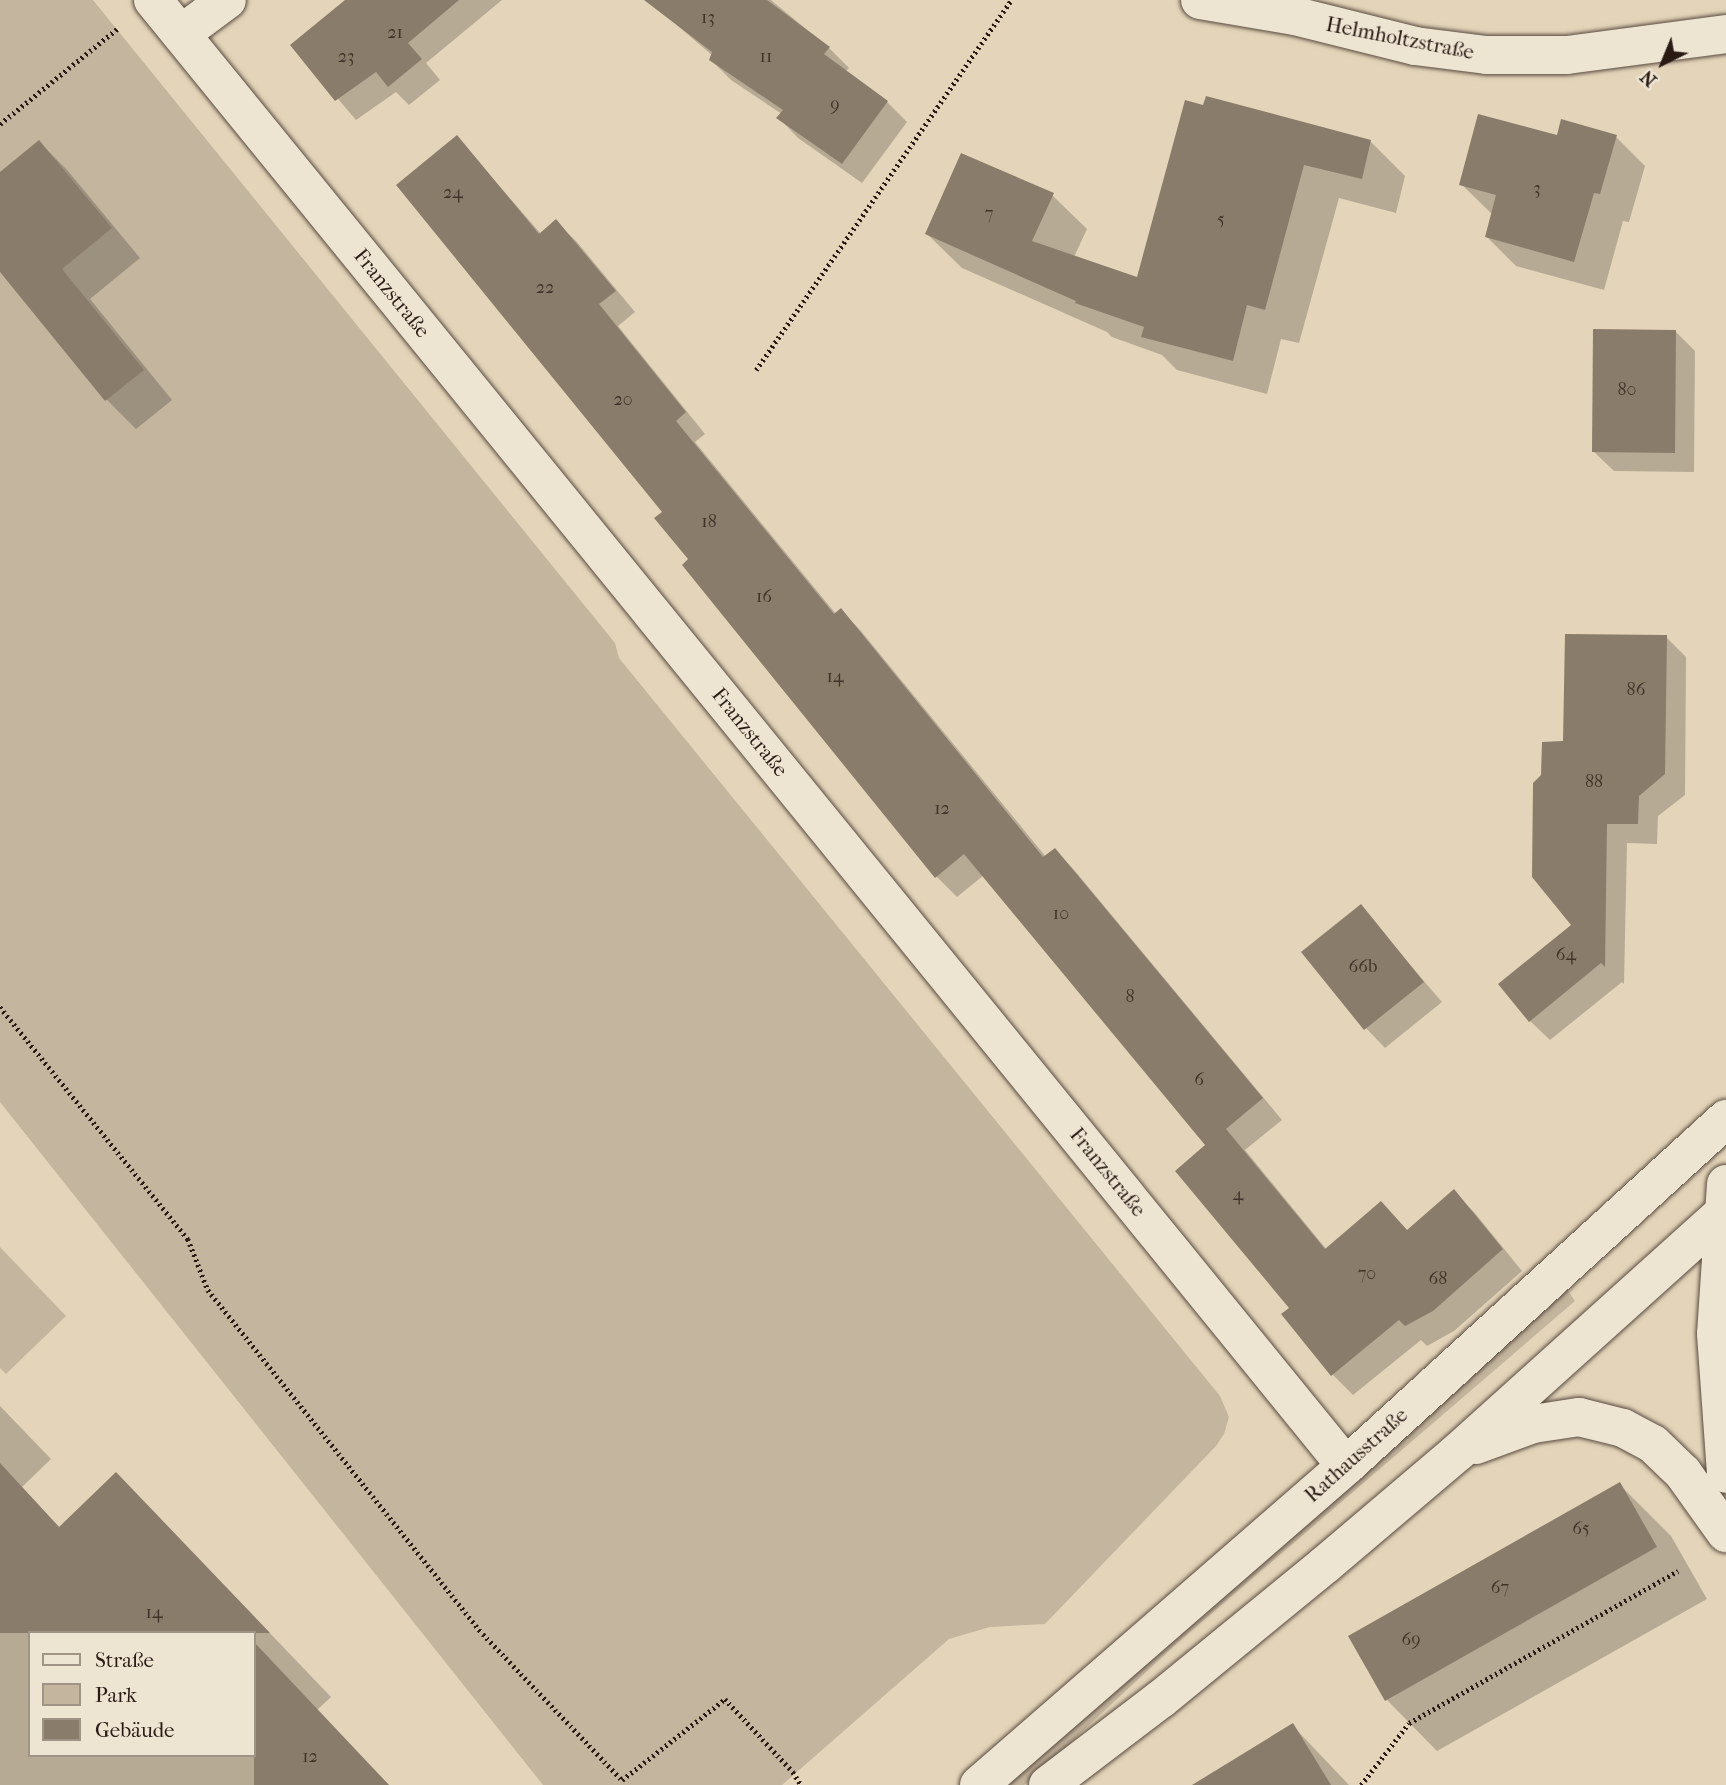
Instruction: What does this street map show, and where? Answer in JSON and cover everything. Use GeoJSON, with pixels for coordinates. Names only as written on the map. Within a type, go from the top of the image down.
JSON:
{"type":"FeatureCollection","features":[{"type":"Feature","properties":{"kind":"street"},"geometry":{"type":"LineString","coordinates":[[181,34],[227,0]]}},
{"type":"Feature","properties":{"kind":"street","name":"Helmholtzstraße"},"geometry":{"type":"LineString","coordinates":[[1200,0],[1295,16],[1415,46],[1486,55],[1567,55],[1726,34]]}},
{"type":"Feature","properties":{"kind":"street","name":"Franzstraße"},"geometry":{"type":"LineString","coordinates":[[154,2],[1346,1466]]}},
{"type":"Feature","properties":{"kind":"street","name":"Rathausstraße"},"geometry":{"type":"LineString","coordinates":[[979,1785],[1346,1466],[1726,1119]]}},
{"type":"Feature","properties":{"kind":"street"},"geometry":{"type":"LineString","coordinates":[[1048,1785],[1161,1699],[1458,1452],[1725,1203]]}},
{"type":"Feature","properties":{"kind":"street"},"geometry":{"type":"LineString","coordinates":[[1725,1203],[1716,1334],[1726,1474]]}},
{"type":"Feature","properties":{"kind":"street"},"geometry":{"type":"LineString","coordinates":[[1458,1452],[1534,1424],[1579,1417],[1623,1428],[1654,1444],[1683,1473],[1726,1533]]}},
{"type":"Feature","properties":{"kind":"path"},"geometry":{"type":"LineString","coordinates":[[755,370],[1011,0]]}},
{"type":"Feature","properties":{"kind":"path"},"geometry":{"type":"LineString","coordinates":[[0,124],[154,2]]}},
{"type":"Feature","properties":{"kind":"path"},"geometry":{"type":"LineString","coordinates":[[0,1007],[188,1239],[208,1290],[483,1634],[624,1782],[725,1699],[793,1772],[801,1785]]}},
{"type":"Feature","properties":{"kind":"path"},"geometry":{"type":"LineString","coordinates":[[1361,1785],[1409,1723],[1678,1572]]}},
{"type":"Feature","properties":{"kind":"green space"},"geometry":{"type":"Polygon","coordinates":[[[0,0],[93,0],[615,643],[619,658],[1220,1396],[1229,1417],[1224,1434],[1216,1446],[1045,1624],[990,1627],[949,1639],[782,1785],[543,1785],[0,1102],[0,0]]]}},
{"type":"Feature","properties":{"kind":"green space"},"geometry":{"type":"Polygon","coordinates":[[[0,1247],[66,1316],[6,1374],[0,1368],[0,1247]]]}},
{"type":"Feature","properties":{"kind":"green space"},"geometry":{"type":"Polygon","coordinates":[[[1567,1289],[1575,1301],[1175,1645],[1029,1781],[1024,1785],[1002,1785],[1567,1289]]]}},
{"type":"Feature","properties":{"kind":"building"},"geometry":{"type":"Polygon","coordinates":[[[345,0],[459,0],[408,43],[422,59],[388,87],[376,72],[335,101],[290,45],[345,0]]]}},
{"type":"Feature","properties":{"kind":"building"},"geometry":{"type":"Polygon","coordinates":[[[644,0],[767,0],[830,47],[824,54],[888,101],[842,164],[776,118],[783,110],[709,60],[712,52],[644,0]]]}},
{"type":"Feature","properties":{"kind":"building"},"geometry":{"type":"Polygon","coordinates":[[[1206,96],[1371,140],[1362,179],[1304,165],[1265,310],[1247,305],[1233,361],[1141,337],[1144,327],[1075,303],[1076,301],[925,234],[961,153],[1054,193],[1032,241],[1137,277],[1185,100],[1203,105],[1206,96]]]}},
{"type":"Feature","properties":{"kind":"building"},"geometry":{"type":"Polygon","coordinates":[[[1478,114],[1557,135],[1561,119],[1617,135],[1600,194],[1594,193],[1574,262],[1485,237],[1496,195],[1459,185],[1478,114]]]}},
{"type":"Feature","properties":{"kind":"building"},"geometry":{"type":"Polygon","coordinates":[[[457,135],[539,234],[556,219],[616,291],[599,304],[686,412],[676,421],[834,614],[841,608],[1043,857],[1055,848],[1263,1098],[1226,1129],[1325,1249],[1381,1201],[1407,1230],[1454,1189],[1503,1249],[1433,1311],[1405,1326],[1399,1320],[1331,1376],[1281,1314],[1289,1308],[1175,1171],[1205,1145],[964,854],[935,878],[682,565],[688,559],[654,518],[662,512],[396,185],[457,135]]]}},
{"type":"Feature","properties":{"kind":"building"},"geometry":{"type":"Polygon","coordinates":[[[39,140],[112,228],[62,269],[144,370],[105,401],[0,272],[0,172],[39,140]]]}},
{"type":"Feature","properties":{"kind":"building"},"geometry":{"type":"Polygon","coordinates":[[[1593,329],[1676,330],[1675,453],[1592,452],[1593,329]]]}},
{"type":"Feature","properties":{"kind":"building"},"geometry":{"type":"Polygon","coordinates":[[[1565,634],[1667,635],[1665,774],[1639,796],[1638,824],[1607,824],[1605,967],[1601,963],[1529,1022],[1498,984],[1571,925],[1532,877],[1533,783],[1541,775],[1542,742],[1563,741],[1565,634]]]}},
{"type":"Feature","properties":{"kind":"building"},"geometry":{"type":"Polygon","coordinates":[[[1361,904],[1424,982],[1364,1030],[1301,952],[1361,904]]]}},
{"type":"Feature","properties":{"kind":"building"},"geometry":{"type":"Polygon","coordinates":[[[0,1463],[59,1527],[116,1472],[270,1633],[28,1631],[0,1633],[0,1463]]]}},
{"type":"Feature","properties":{"kind":"building"},"geometry":{"type":"Polygon","coordinates":[[[1620,1482],[1657,1547],[1385,1701],[1348,1636],[1620,1482]]]}},
{"type":"Feature","properties":{"kind":"building"},"geometry":{"type":"Polygon","coordinates":[[[256,1644],[389,1785],[254,1785],[256,1757],[256,1644]]]}},
{"type":"Feature","properties":{"kind":"building"},"geometry":{"type":"Polygon","coordinates":[[[1293,1723],[1331,1785],[1192,1785],[1293,1723]]]}}]}
